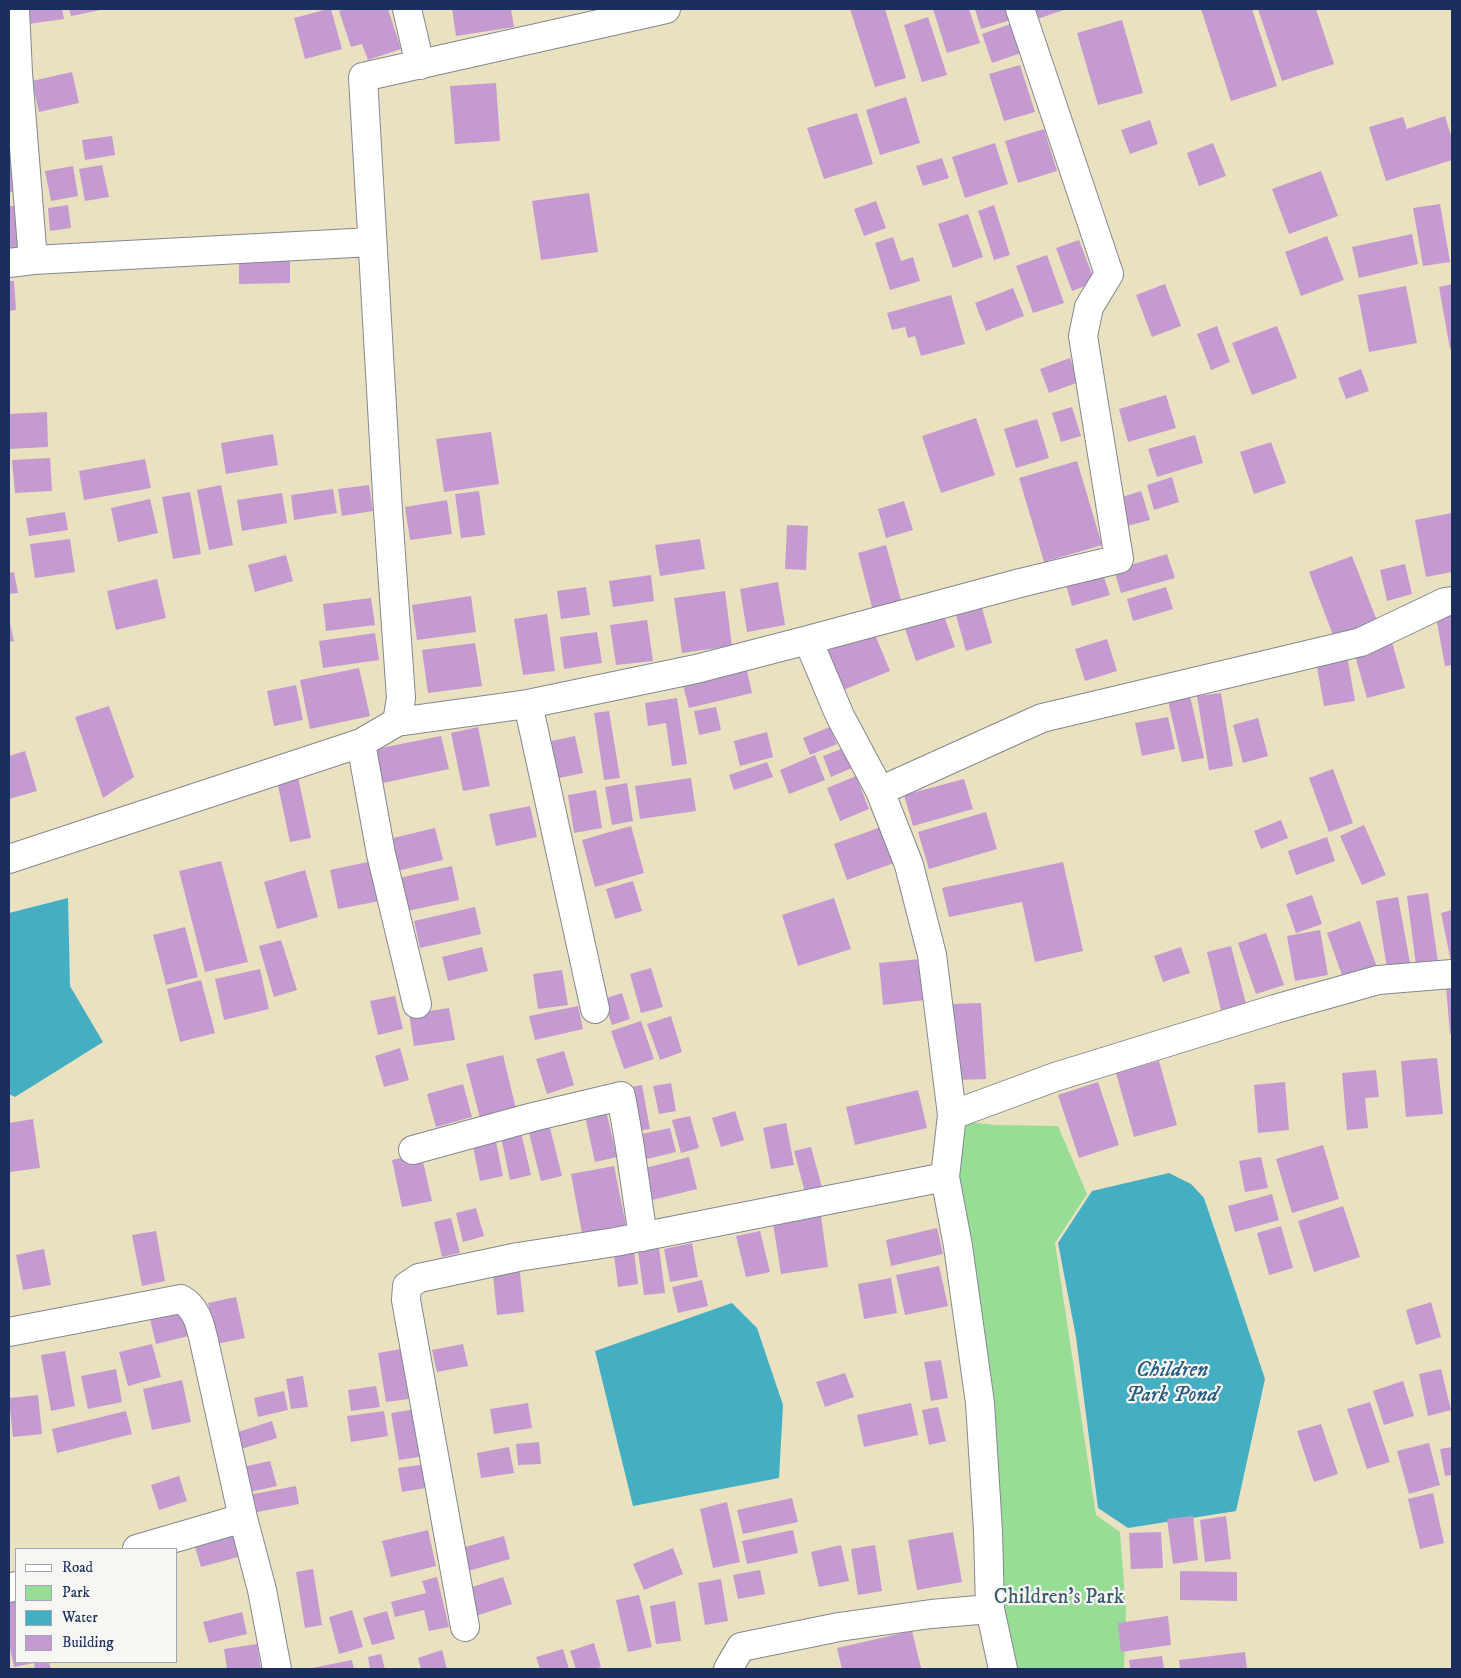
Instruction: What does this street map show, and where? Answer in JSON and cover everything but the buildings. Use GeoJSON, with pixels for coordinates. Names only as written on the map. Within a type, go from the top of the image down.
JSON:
{"type":"FeatureCollection","features":[{"type":"Feature","properties":{"kind":"street"},"geometry":{"type":"LineString","coordinates":[[15,9],[14,73],[21,262],[372,242]]}},
{"type":"Feature","properties":{"kind":"street"},"geometry":{"type":"LineString","coordinates":[[407,9],[420,65]]}},
{"type":"Feature","properties":{"kind":"street"},"geometry":{"type":"LineString","coordinates":[[397,722],[401,698],[388,511],[363,77],[666,9]]}},
{"type":"Feature","properties":{"kind":"street"},"geometry":{"type":"LineString","coordinates":[[9,859],[361,743],[397,722],[528,704],[696,669],[1119,559],[1083,336],[1089,307],[1109,274],[1020,9]]}},
{"type":"Feature","properties":{"kind":"street"},"geometry":{"type":"LineString","coordinates":[[880,791],[1042,718],[1361,642],[1445,602],[1452,601]]}},
{"type":"Feature","properties":{"kind":"street"},"geometry":{"type":"LineString","coordinates":[[808,640],[840,716],[880,791],[909,865],[932,955],[952,1115],[945,1177],[958,1246],[980,1403],[988,1531],[990,1609],[1004,1669]]}},
{"type":"Feature","properties":{"kind":"street"},"geometry":{"type":"LineString","coordinates":[[528,704],[595,1009]]}},
{"type":"Feature","properties":{"kind":"street"},"geometry":{"type":"LineString","coordinates":[[361,743],[381,854],[417,1004]]}},
{"type":"Feature","properties":{"kind":"street"},"geometry":{"type":"LineString","coordinates":[[952,1115],[1055,1077],[1275,1009],[1378,980],[1452,974]]}},
{"type":"Feature","properties":{"kind":"street"},"geometry":{"type":"LineString","coordinates":[[413,1150],[621,1096],[643,1237]]}},
{"type":"Feature","properties":{"kind":"street"},"geometry":{"type":"LineString","coordinates":[[465,1627],[406,1300],[407,1286],[419,1278],[518,1257],[643,1237],[945,1177]]}},
{"type":"Feature","properties":{"kind":"street"},"geometry":{"type":"LineString","coordinates":[[9,1332],[181,1299],[188,1303],[197,1316],[204,1341],[243,1518],[262,1590],[277,1669]]}},
{"type":"Feature","properties":{"kind":"street"},"geometry":{"type":"LineString","coordinates":[[140,1548],[243,1518]]}},
{"type":"Feature","properties":{"kind":"street"},"geometry":{"type":"LineString","coordinates":[[728,1669],[741,1647],[839,1627],[931,1614],[990,1609]]}},
{"type":"Feature","properties":{"kind":"green space","name":"Children's Park"},"geometry":{"type":"Polygon","coordinates":[[[957,1121],[996,1125],[1058,1126],[1087,1194],[1055,1243],[1096,1515],[1120,1532],[1126,1611],[1124,1669],[1007,1669],[952,1171],[957,1121]]]}},
{"type":"Feature","properties":{"kind":"water"},"geometry":{"type":"Polygon","coordinates":[[[68,898],[70,986],[103,1042],[15,1097],[9,1094],[9,913],[68,898]]]}},
{"type":"Feature","properties":{"kind":"water","name":"Children Park Pond"},"geometry":{"type":"Polygon","coordinates":[[[1169,1173],[1191,1184],[1204,1198],[1265,1379],[1236,1511],[1128,1528],[1098,1508],[1076,1337],[1058,1243],[1092,1191],[1169,1173]]]}},
{"type":"Feature","properties":{"kind":"water"},"geometry":{"type":"Polygon","coordinates":[[[732,1303],[757,1328],[783,1405],[779,1478],[633,1506],[595,1351],[732,1303]]]}}]}
